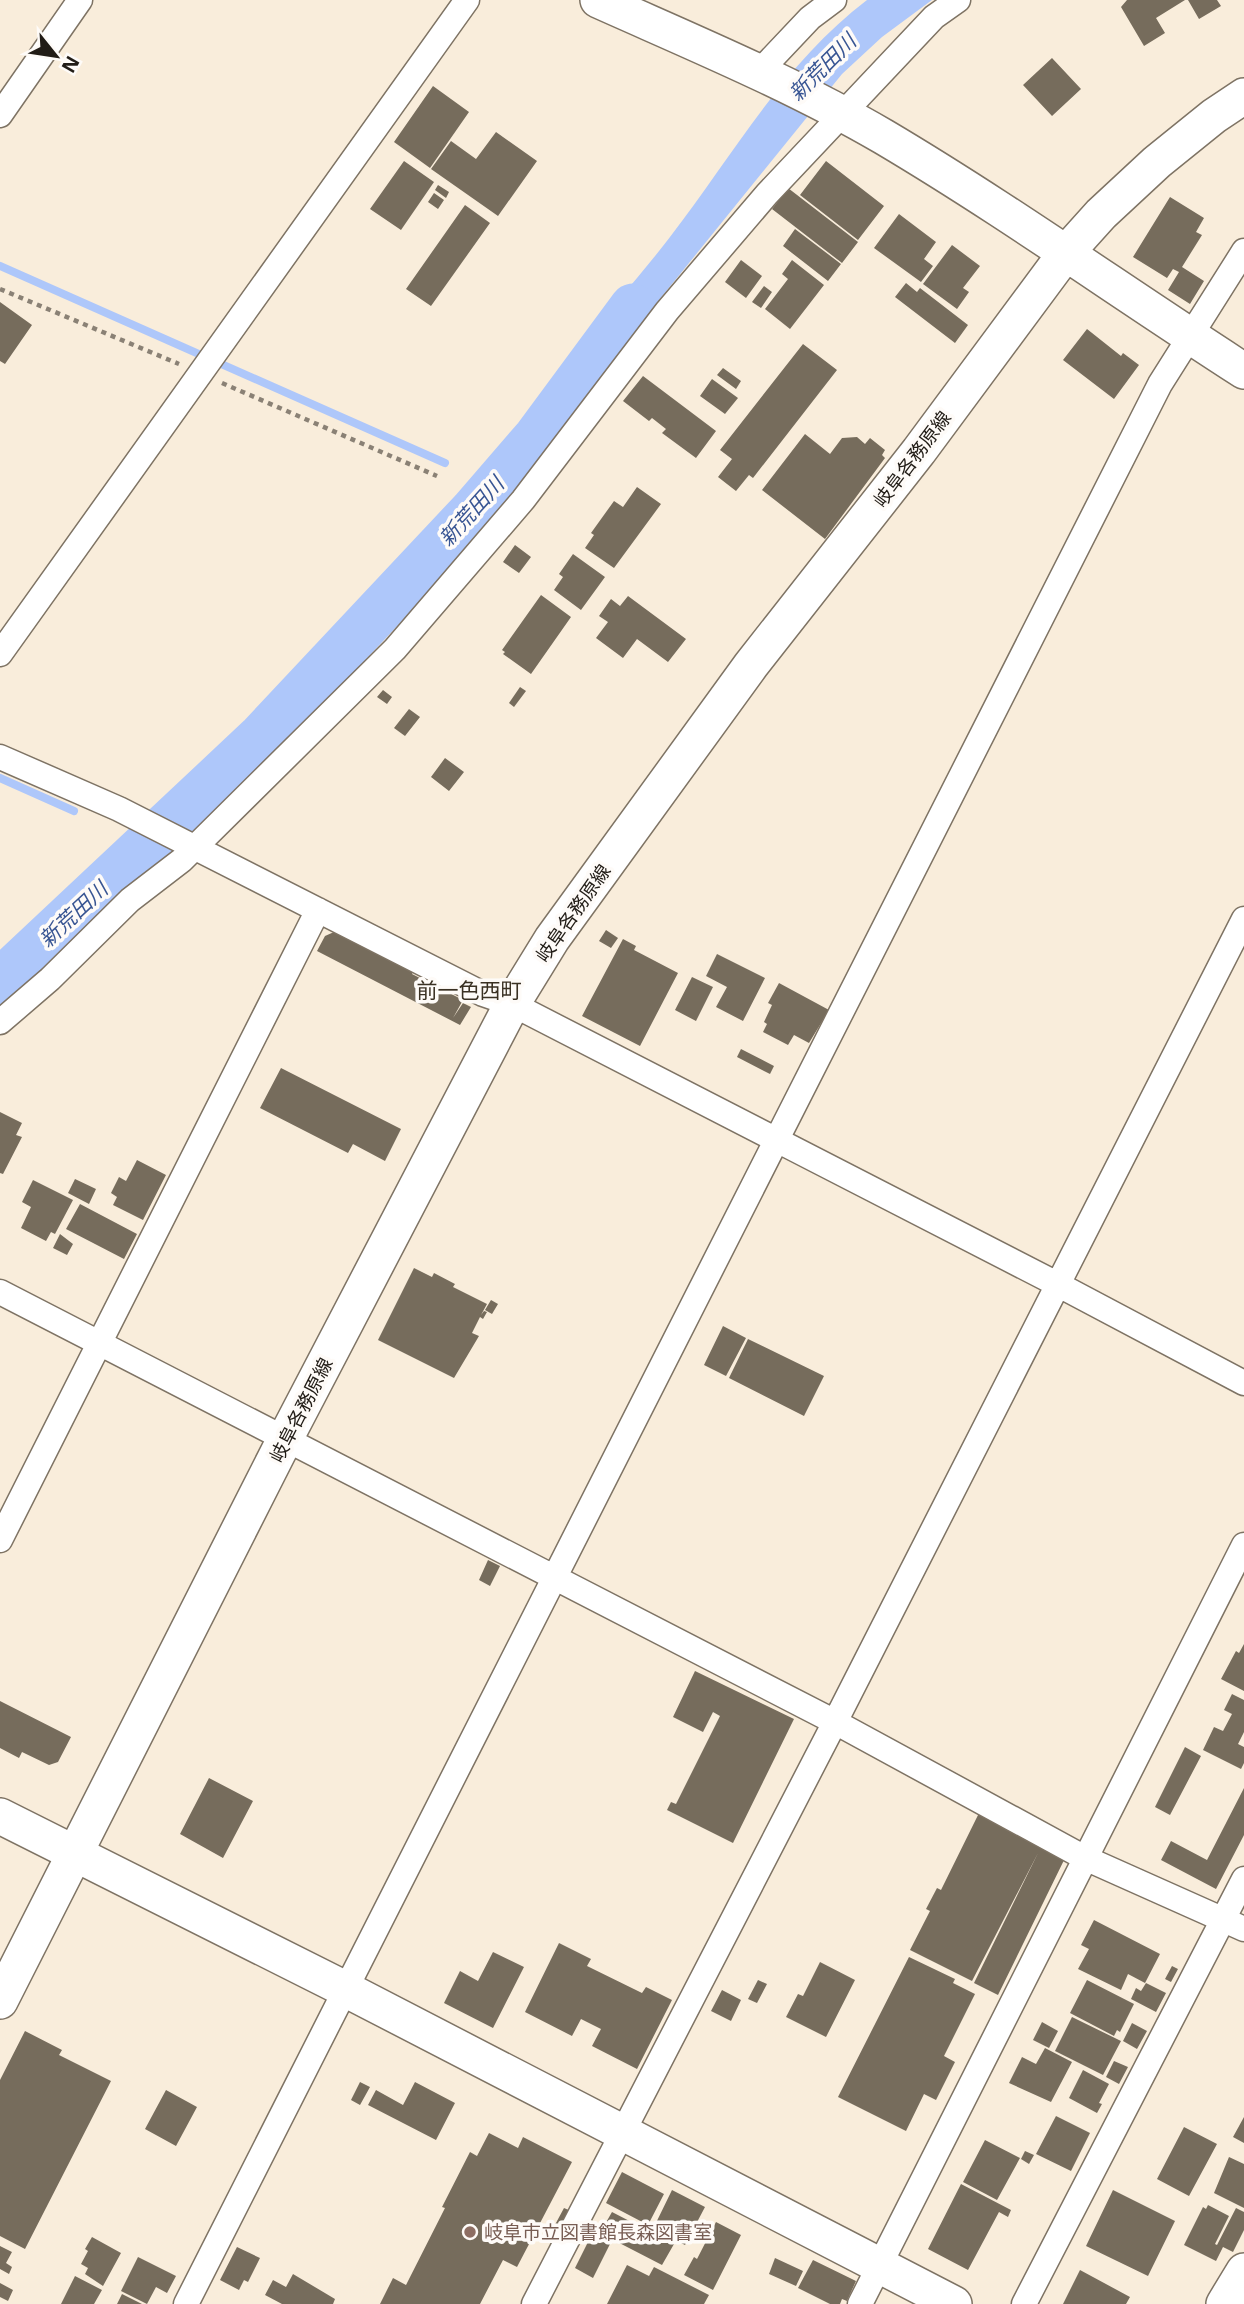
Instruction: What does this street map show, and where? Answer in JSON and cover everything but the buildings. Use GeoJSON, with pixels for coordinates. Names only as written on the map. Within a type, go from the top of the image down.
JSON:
{"type":"FeatureCollection","features":[{"type":"Feature","properties":{"kind":"main road"},"geometry":{"type":"LineString","coordinates":[[598,0],[765,75],[834,110],[1016,219],[1244,371]]}},
{"type":"Feature","properties":{"kind":"main road","name":"岐阜各務原線"},"geometry":{"type":"LineString","coordinates":[[0,2001],[285,1439],[512,1004],[552,939],[751,665],[919,451],[1065,254],[1101,214],[1157,162],[1214,116],[1244,96]]}},
{"type":"Feature","properties":{"kind":"main road"},"geometry":{"type":"LineString","coordinates":[[0,1816],[345,1989],[954,2304]]}},
{"type":"Feature","properties":{"kind":"main road"},"geometry":{"type":"LineString","coordinates":[[1224,2304],[1244,2272]]}},
{"type":"Feature","properties":{"kind":"street"},"geometry":{"type":"LineString","coordinates":[[0,115],[80,0]]}},
{"type":"Feature","properties":{"kind":"street"},"geometry":{"type":"LineString","coordinates":[[0,654],[467,0]]}},
{"type":"Feature","properties":{"kind":"street"},"geometry":{"type":"LineString","coordinates":[[765,75],[810,18],[834,0]]}},
{"type":"Feature","properties":{"kind":"street"},"geometry":{"type":"LineString","coordinates":[[0,1022],[50,979],[130,900],[182,860],[190,844],[396,649],[523,500],[667,311],[767,194],[834,110],[934,17],[958,0]]}},
{"type":"Feature","properties":{"kind":"street"},"geometry":{"type":"LineString","coordinates":[[186,2304],[1160,384],[1244,251]]}},
{"type":"Feature","properties":{"kind":"street"},"geometry":{"type":"LineString","coordinates":[[0,757],[190,844],[483,994],[512,1004],[1244,1383]]}},
{"type":"Feature","properties":{"kind":"street"},"geometry":{"type":"LineString","coordinates":[[0,1540],[318,910]]}},
{"type":"Feature","properties":{"kind":"street"},"geometry":{"type":"LineString","coordinates":[[534,2304],[835,1722],[1244,919]]}},
{"type":"Feature","properties":{"kind":"street"},"geometry":{"type":"LineString","coordinates":[[0,1292],[835,1722],[1085,1858],[1234,1925]]}},
{"type":"Feature","properties":{"kind":"street"},"geometry":{"type":"LineString","coordinates":[[860,2304],[1244,1545]]}},
{"type":"Feature","properties":{"kind":"street"},"geometry":{"type":"LineString","coordinates":[[1024,2304],[1234,1925],[1244,1880]]}},
{"type":"Feature","properties":{"kind":"water"},"geometry":{"type":"Polygon","coordinates":[[[867,0],[932,0],[882,37],[842,74],[604,368],[578,348],[670,237],[785,81],[837,25],[867,0]]]}},
{"type":"Feature","properties":{"kind":"waterway"},"geometry":{"type":"LineString","coordinates":[[0,266],[445,463]]}},
{"type":"Feature","properties":{"kind":"waterway","name":"新荒田川"},"geometry":{"type":"LineString","coordinates":[[0,982],[260,738],[473,511],[537,437],[633,307]]}},
{"type":"Feature","properties":{"kind":"waterway"},"geometry":{"type":"LineString","coordinates":[[0,778],[74,811]]}},
{"type":"Feature","properties":{"kind":"place","name":"岐阜市立図書館長森図書室"},"geometry":{"type":"Point","coordinates":[470,2232]}},
{"type":"Feature","properties":{"kind":"district","name":"前一色西町"},"geometry":{"type":"Point","coordinates":[469,990]}}]}
